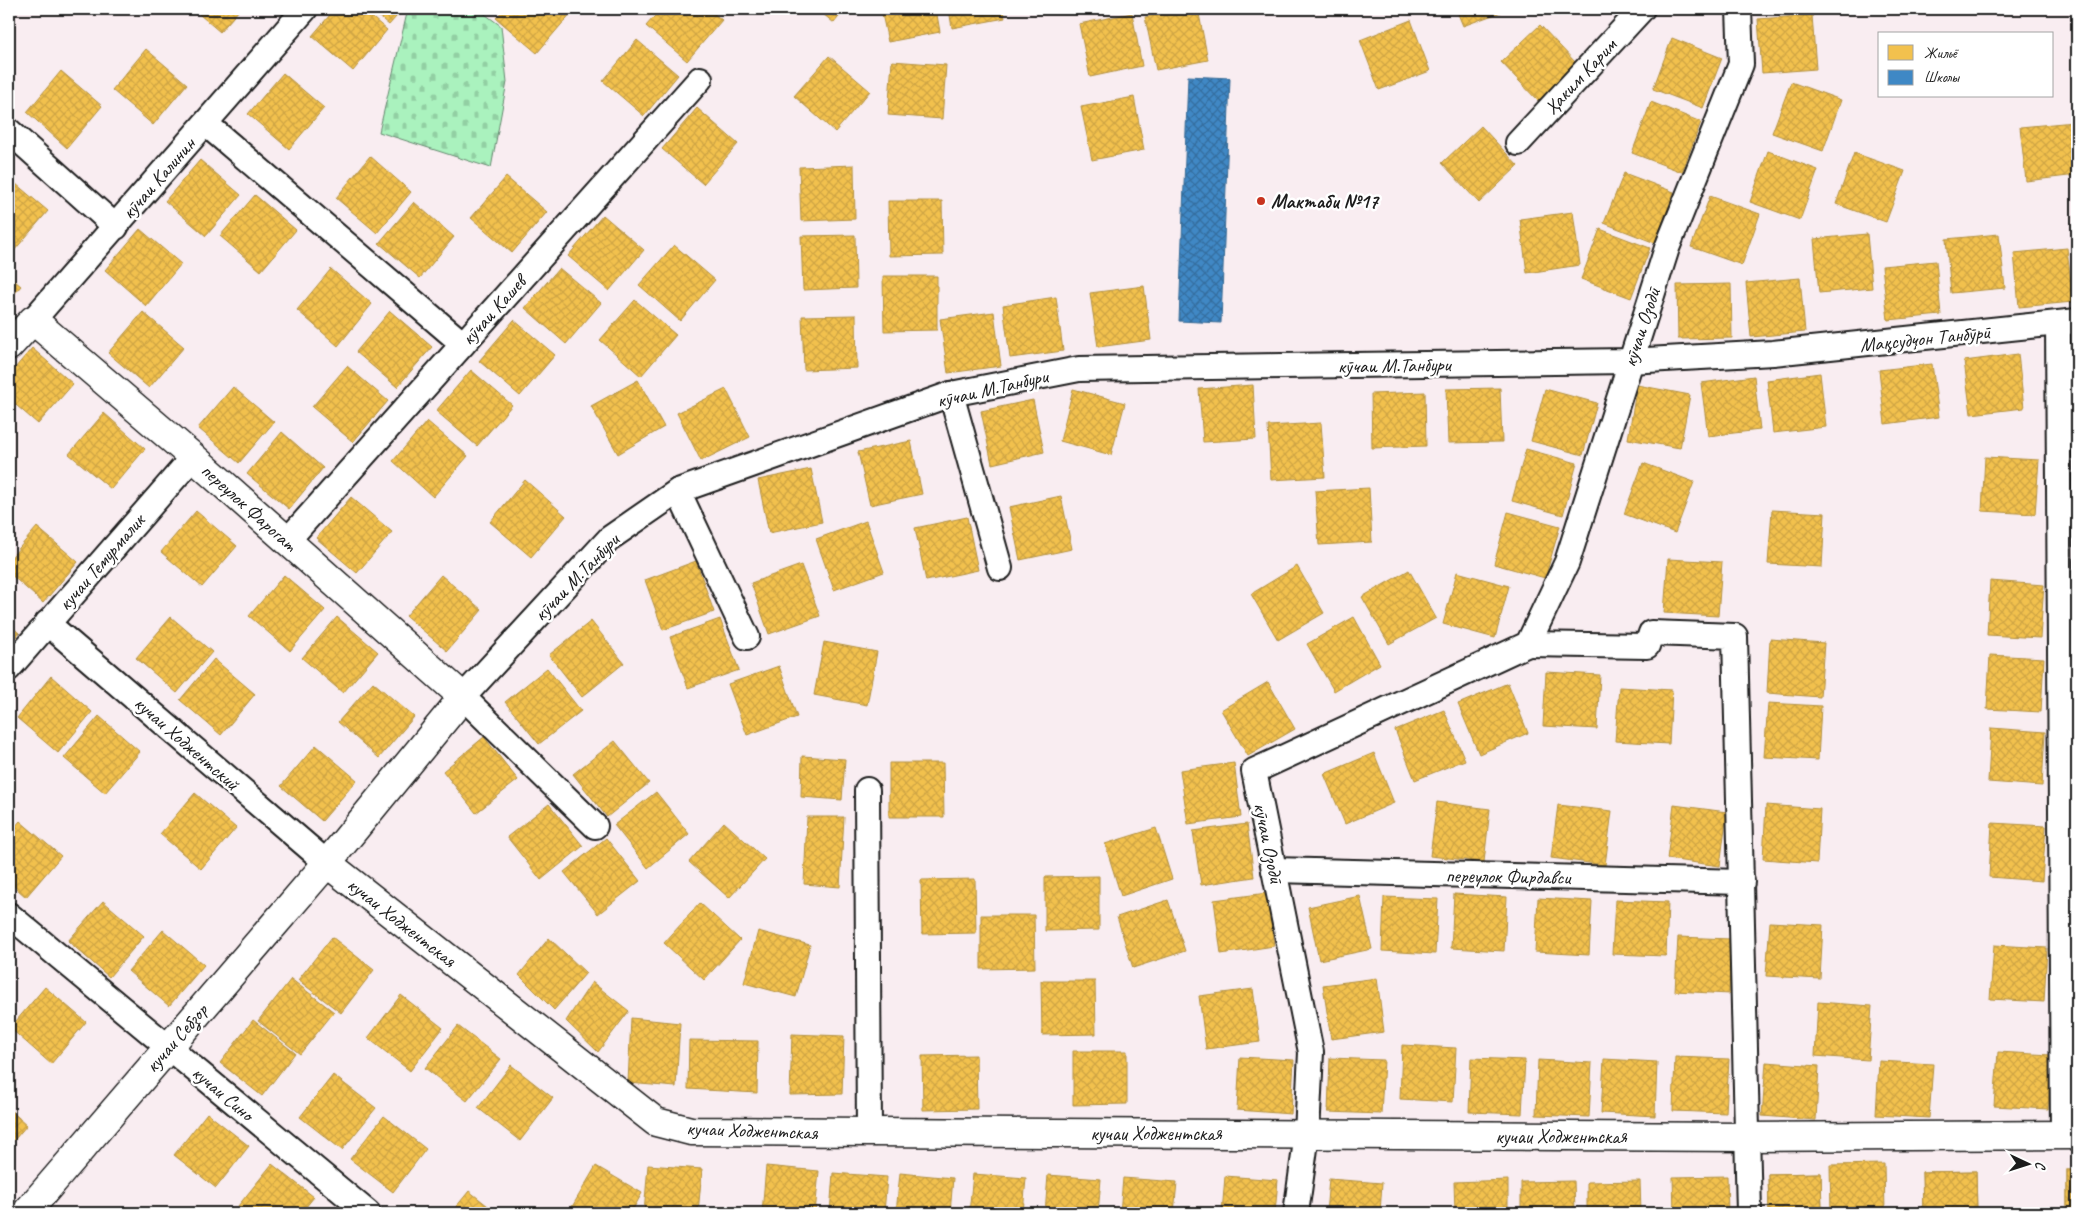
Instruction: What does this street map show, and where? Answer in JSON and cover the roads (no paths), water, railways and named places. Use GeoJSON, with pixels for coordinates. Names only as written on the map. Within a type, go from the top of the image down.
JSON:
{"type":"FeatureCollection","features":[{"type":"Feature","properties":{"kind":"main road","name":"кӯчаи Калинин"},"geometry":{"type":"LineString","coordinates":[[9,346],[33,320]]}},
{"type":"Feature","properties":{"kind":"main road","name":"переулок Фарогат"},"geometry":{"type":"LineString","coordinates":[[33,320],[193,457],[463,697]]}},
{"type":"Feature","properties":{"kind":"main road","name":"кӯчаи М.Танбури"},"geometry":{"type":"LineString","coordinates":[[327,862],[463,697]]}},
{"type":"Feature","properties":{"kind":"main road","name":"кучаи Ходжентская"},"geometry":{"type":"LineString","coordinates":[[327,862],[656,1122],[691,1132],[1748,1137],[2070,1135]]}},
{"type":"Feature","properties":{"kind":"main road","name":"кучаи Себзор"},"geometry":{"type":"LineString","coordinates":[[26,1213],[327,862]]}},
{"type":"Feature","properties":{"kind":"street","name":"кӯчаи Калинин"},"geometry":{"type":"LineString","coordinates":[[33,320],[206,124],[304,9]]}},
{"type":"Feature","properties":{"kind":"street","name":"Ҳаким Карим"},"geometry":{"type":"LineString","coordinates":[[1518,143],[1642,9]]}},
{"type":"Feature","properties":{"kind":"street","name":"кӯчаи Озодӣ"},"geometry":{"type":"LineString","coordinates":[[1528,644],[1567,562],[1629,361],[1667,248],[1741,64],[1739,9]]}},
{"type":"Feature","properties":{"kind":"street","name":"кӯчаи Кашев"},"geometry":{"type":"LineString","coordinates":[[287,541],[700,79]]}},
{"type":"Feature","properties":{"kind":"street"},"geometry":{"type":"LineString","coordinates":[[206,124],[462,344]]}},
{"type":"Feature","properties":{"kind":"street"},"geometry":{"type":"LineString","coordinates":[[9,131],[116,226]]}},
{"type":"Feature","properties":{"kind":"street"},"geometry":{"type":"LineString","coordinates":[[2068,322],[2070,1135]]}},
{"type":"Feature","properties":{"kind":"street","name":"Мақсудҷон Танбӯрӣ"},"geometry":{"type":"LineString","coordinates":[[1773,353],[2068,322]]}},
{"type":"Feature","properties":{"kind":"street","name":"кӯчаи М.Танбури"},"geometry":{"type":"LineString","coordinates":[[463,697],[610,538],[678,490],[951,394],[1078,370],[1629,361],[1773,353]]}},
{"type":"Feature","properties":{"kind":"street"},"geometry":{"type":"LineString","coordinates":[[951,394],[1000,568]]}},
{"type":"Feature","properties":{"kind":"street","name":"кучаи Темурмалик"},"geometry":{"type":"LineString","coordinates":[[9,668],[193,457]]}},
{"type":"Feature","properties":{"kind":"street"},"geometry":{"type":"LineString","coordinates":[[678,490],[747,636]]}},
{"type":"Feature","properties":{"kind":"street","name":"кучаи Ходжентский"},"geometry":{"type":"LineString","coordinates":[[47,623],[327,862]]}},
{"type":"Feature","properties":{"kind":"street","name":"кӯчаи Озодӣ"},"geometry":{"type":"LineString","coordinates":[[1296,1213],[1307,1134],[1311,1052],[1254,771],[1528,644],[1647,646],[1651,633],[1735,636],[1742,882]]}},
{"type":"Feature","properties":{"kind":"street"},"geometry":{"type":"LineString","coordinates":[[463,697],[595,826]]}},
{"type":"Feature","properties":{"kind":"street"},"geometry":{"type":"LineString","coordinates":[[867,790],[869,1132]]}},
{"type":"Feature","properties":{"kind":"street","name":"переулок Фирдавси"},"geometry":{"type":"LineString","coordinates":[[1274,870],[1742,882]]}},
{"type":"Feature","properties":{"kind":"street"},"geometry":{"type":"LineString","coordinates":[[1742,882],[1748,1213]]}},
{"type":"Feature","properties":{"kind":"street","name":"кучаи Сино"},"geometry":{"type":"LineString","coordinates":[[9,915],[368,1213]]}},
{"type":"Feature","properties":{"kind":"place","name":"Мактаби №17"},"geometry":{"type":"Point","coordinates":[1261,201]}}]}
